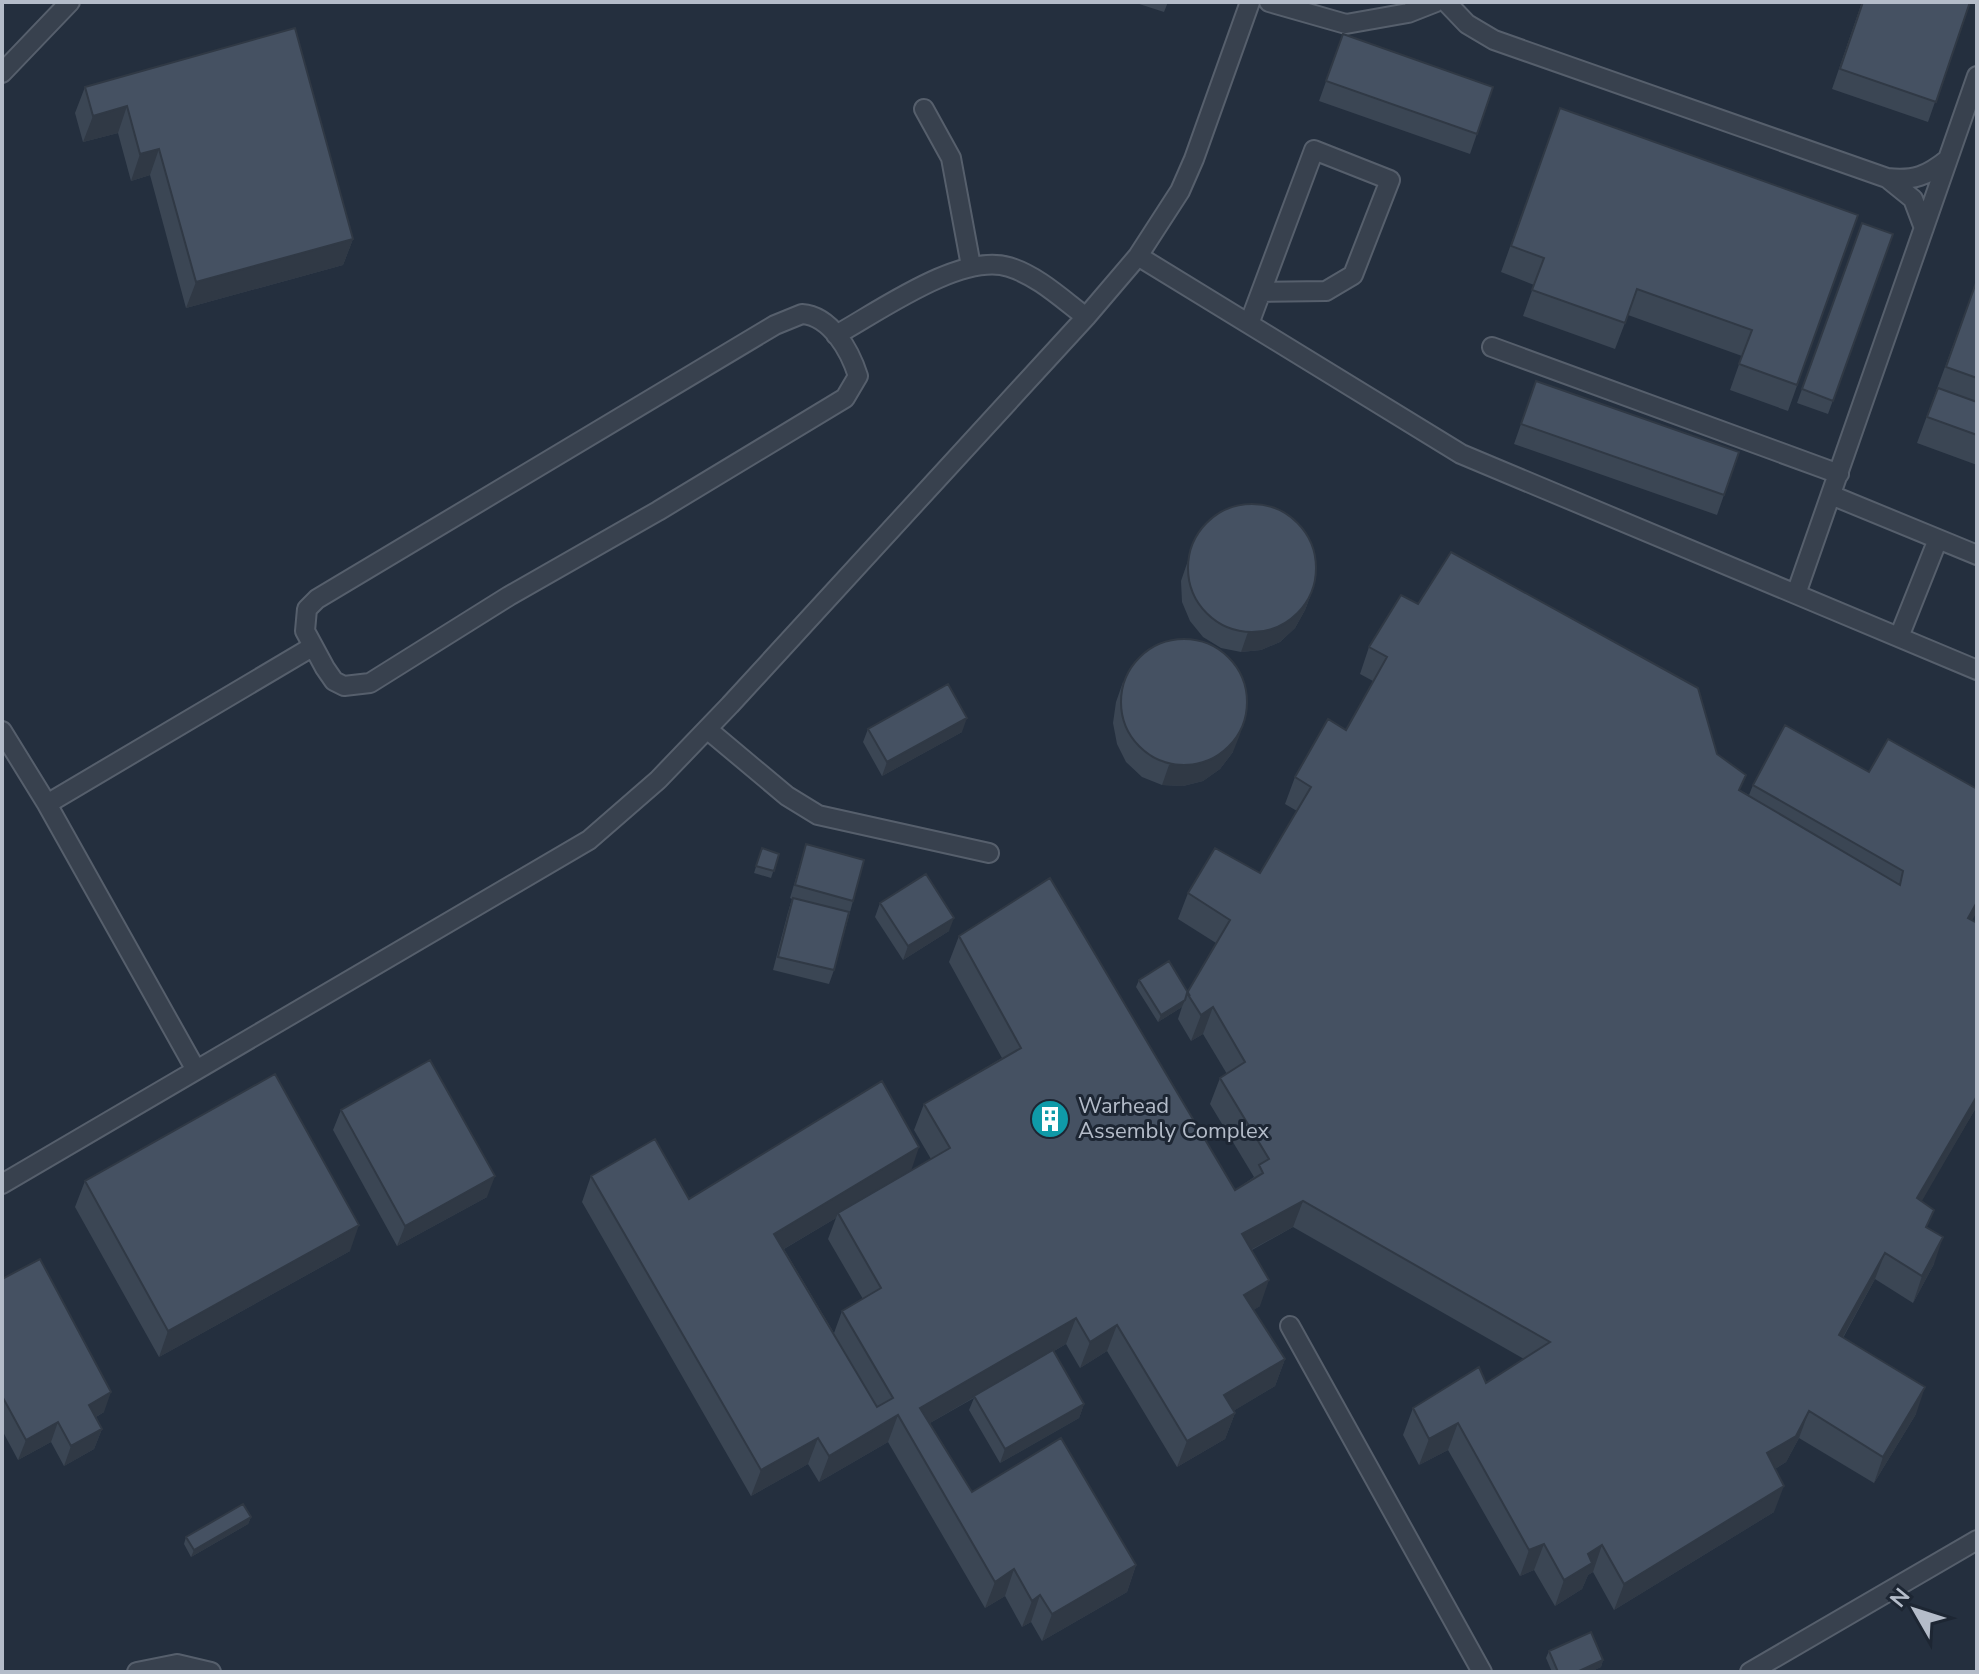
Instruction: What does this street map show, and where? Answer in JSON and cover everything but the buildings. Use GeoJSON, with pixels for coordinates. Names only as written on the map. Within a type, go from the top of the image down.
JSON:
{"type":"FeatureCollection","features":[{"type":"Feature","properties":{"kind":"lane"},"geometry":{"type":"LineString","coordinates":[[2,73],[70,2]]}},
{"type":"Feature","properties":{"kind":"lane"},"geometry":{"type":"LineString","coordinates":[[2,1184],[589,840],[658,780],[1086,317],[1138,256],[1180,191],[1250,2]]}},
{"type":"Feature","properties":{"kind":"lane"},"geometry":{"type":"LineString","coordinates":[[1269,2],[1346,24],[1408,13],[1436,2]]}},
{"type":"Feature","properties":{"kind":"lane"},"geometry":{"type":"LineString","coordinates":[[1446,2],[1467,24],[1494,40],[1887,178],[1916,179],[1933,172],[1948,159]]}},
{"type":"Feature","properties":{"kind":"lane"},"geometry":{"type":"LineString","coordinates":[[1796,594],[1977,76]]}},
{"type":"Feature","properties":{"kind":"lane"},"geometry":{"type":"LineString","coordinates":[[924,109],[951,158],[971,266]]}},
{"type":"Feature","properties":{"kind":"lane"},"geometry":{"type":"LineString","coordinates":[[1249,324],[1314,150],[1390,180],[1353,275],[1326,291],[1261,292]]}},
{"type":"Feature","properties":{"kind":"lane"},"geometry":{"type":"LineString","coordinates":[[1887,178],[1913,199],[1924,228]]}},
{"type":"Feature","properties":{"kind":"lane"},"geometry":{"type":"LineString","coordinates":[[1138,256],[1461,454],[1977,670]]}},
{"type":"Feature","properties":{"kind":"lane"},"geometry":{"type":"LineString","coordinates":[[836,335],[939,279],[971,266],[989,263],[1009,267],[1045,285],[1086,317]]}},
{"type":"Feature","properties":{"kind":"lane"},"geometry":{"type":"LineString","coordinates":[[802,314],[813,315],[830,326],[836,335],[855,365],[858,376],[845,398],[658,511],[509,596],[370,683],[344,686],[334,681],[312,647],[305,631],[305,620],[307,609],[317,599],[775,325],[802,314]]}},
{"type":"Feature","properties":{"kind":"lane"},"geometry":{"type":"LineString","coordinates":[[1492,347],[1839,474]]}},
{"type":"Feature","properties":{"kind":"lane"},"geometry":{"type":"LineString","coordinates":[[1831,495],[1977,555]]}},
{"type":"Feature","properties":{"kind":"lane"},"geometry":{"type":"LineString","coordinates":[[1899,637],[1938,539]]}},
{"type":"Feature","properties":{"kind":"lane"},"geometry":{"type":"LineString","coordinates":[[47,804],[312,647]]}},
{"type":"Feature","properties":{"kind":"lane"},"geometry":{"type":"LineString","coordinates":[[707,729],[787,796],[818,815],[989,853]]}},
{"type":"Feature","properties":{"kind":"lane"},"geometry":{"type":"LineString","coordinates":[[2,731],[47,804],[196,1070]]}},
{"type":"Feature","properties":{"kind":"lane"},"geometry":{"type":"LineString","coordinates":[[1290,1326],[1482,1672]]}},
{"type":"Feature","properties":{"kind":"lane"},"geometry":{"type":"LineString","coordinates":[[1750,1672],[1977,1540]]}},
{"type":"Feature","properties":{"kind":"lane"},"geometry":{"type":"LineString","coordinates":[[137,1672],[177,1664],[211,1672]]}},
{"type":"Feature","properties":{"kind":"place","name":"Warhead Assembly Complex"},"geometry":{"type":"Point","coordinates":[1050,1119]}}]}
